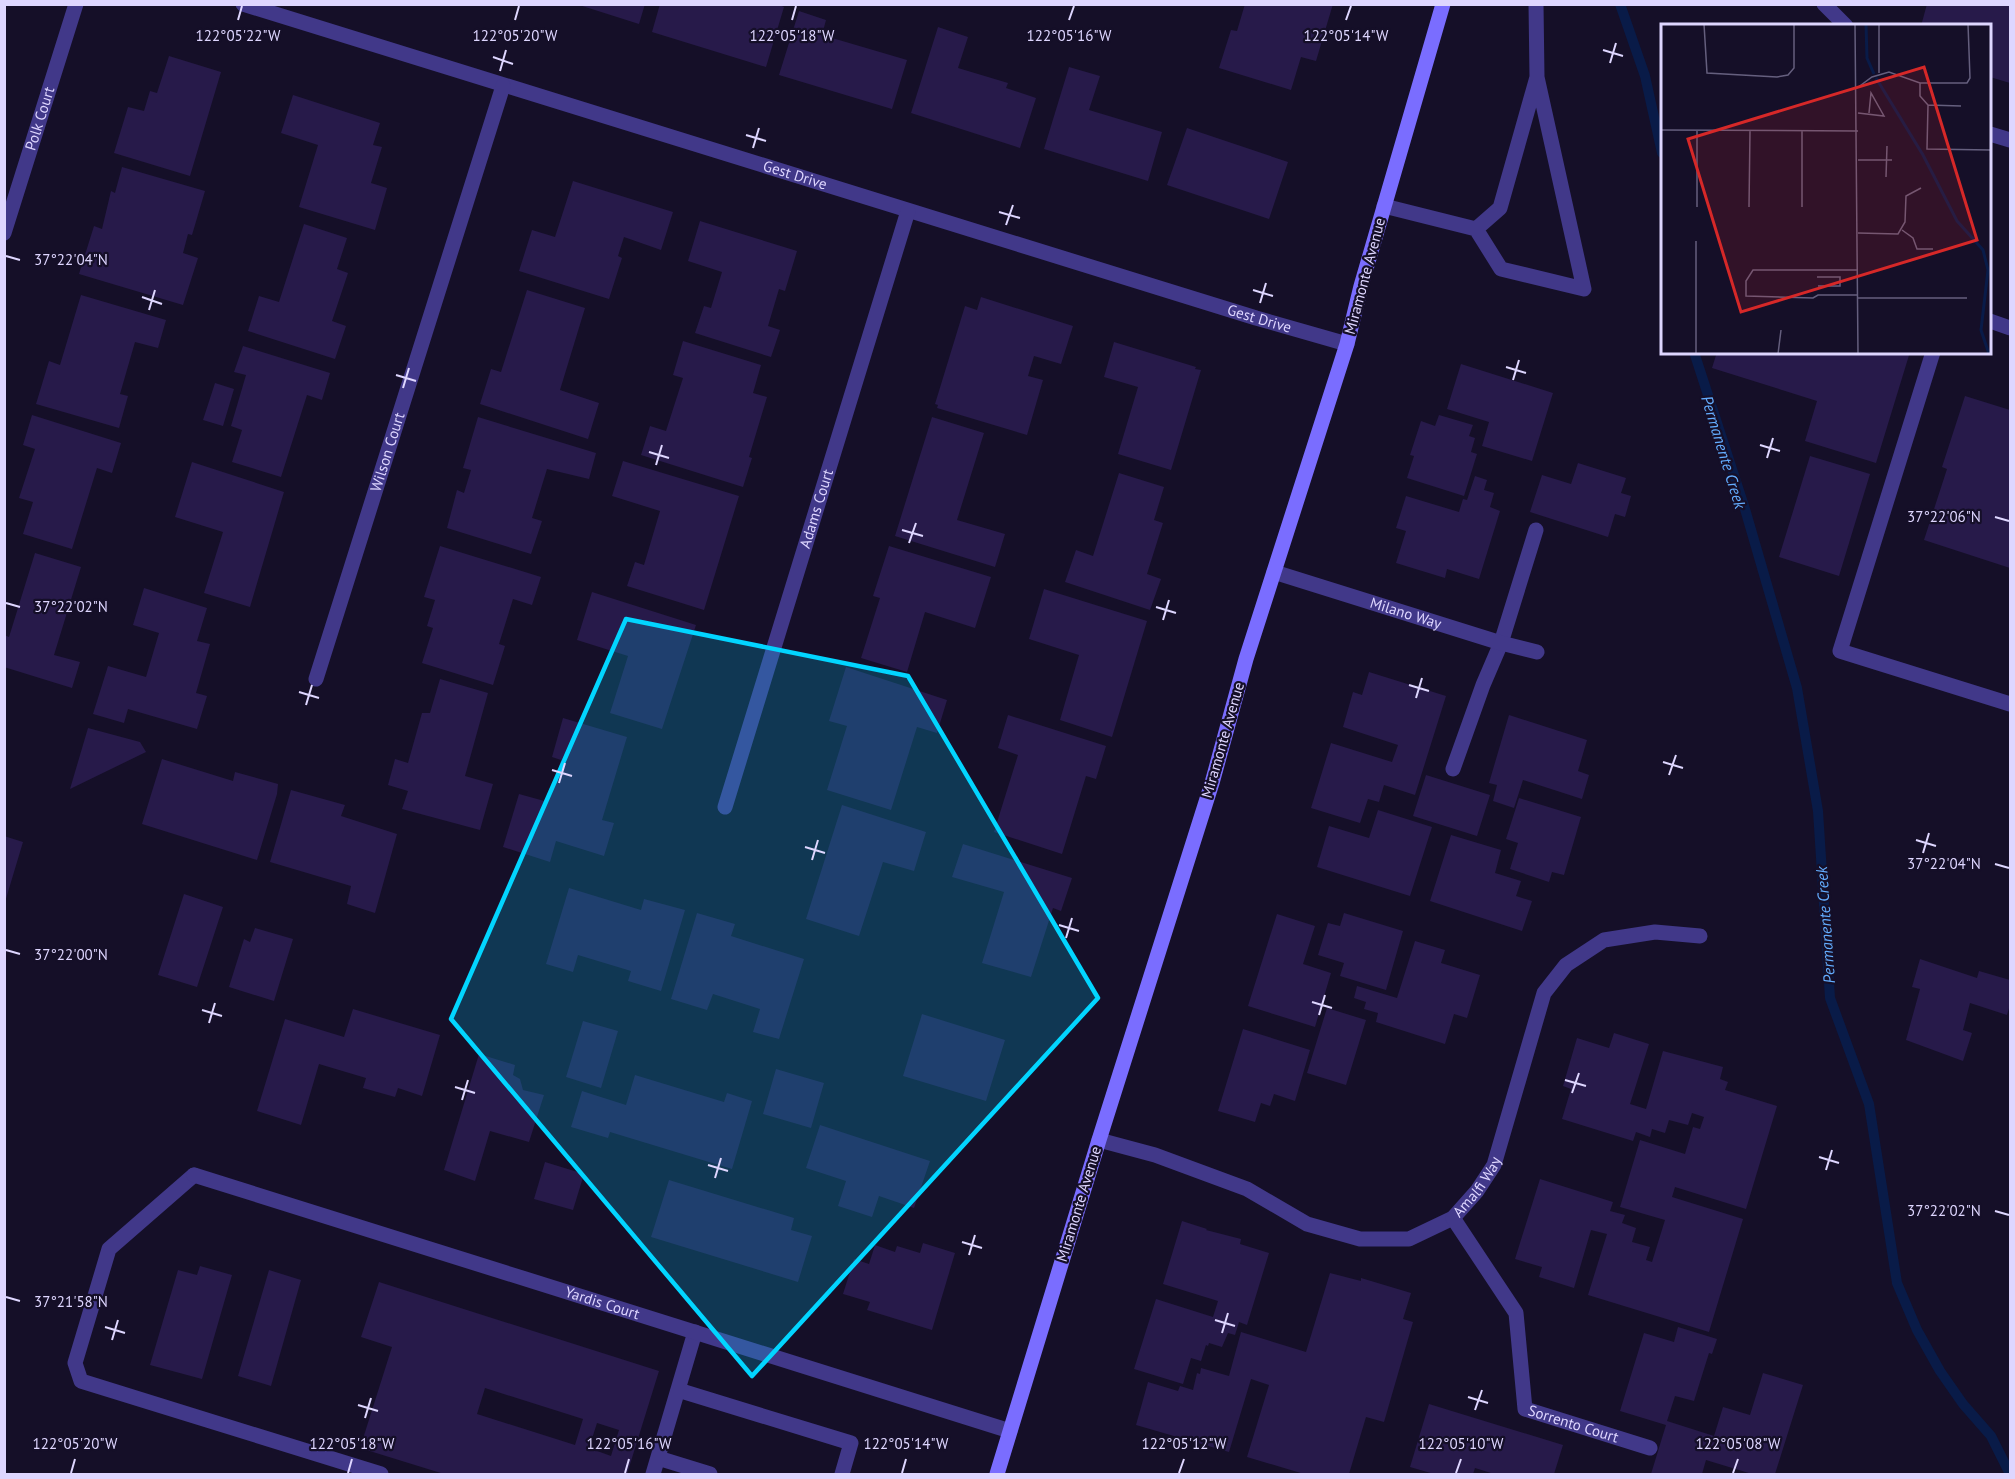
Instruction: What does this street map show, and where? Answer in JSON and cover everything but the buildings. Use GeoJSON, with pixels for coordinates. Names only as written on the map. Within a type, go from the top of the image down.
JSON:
{"type":"FeatureCollection","features":[{"type":"Feature","properties":{"kind":"street","name":"Polk Court"},"geometry":{"type":"LineString","coordinates":[[4,233],[75,4]]}},
{"type":"Feature","properties":{"kind":"street","name":"Gest Drive"},"geometry":{"type":"LineString","coordinates":[[243,4],[908,211],[1347,344]]}},
{"type":"Feature","properties":{"kind":"street"},"geometry":{"type":"LineString","coordinates":[[1384,206],[1476,229],[1501,269],[1584,290],[1537,77],[1536,4]]}},
{"type":"Feature","properties":{"kind":"street"},"geometry":{"type":"LineString","coordinates":[[1824,4],[1844,24]]}},
{"type":"Feature","properties":{"kind":"street","name":"Miramonte Avenue"},"geometry":{"type":"LineString","coordinates":[[997,1474],[1099,1140],[1212,783],[1246,659],[1347,344],[1361,286],[1444,5]]}},
{"type":"Feature","properties":{"kind":"street"},"geometry":{"type":"LineString","coordinates":[[1476,229],[1500,208],[1537,77]]}},
{"type":"Feature","properties":{"kind":"street","name":"Wilson Court"},"geometry":{"type":"LineString","coordinates":[[316,679],[503,86]]}},
{"type":"Feature","properties":{"kind":"street"},"geometry":{"type":"LineString","coordinates":[[1991,135],[2010,140]]}},
{"type":"Feature","properties":{"kind":"street","name":"Adams Court"},"geometry":{"type":"LineString","coordinates":[[725,807],[908,211]]}},
{"type":"Feature","properties":{"kind":"street"},"geometry":{"type":"LineString","coordinates":[[1991,322],[2010,328]]}},
{"type":"Feature","properties":{"kind":"street"},"geometry":{"type":"LineString","coordinates":[[1932,354],[1840,651],[2010,704]]}},
{"type":"Feature","properties":{"kind":"street"},"geometry":{"type":"LineString","coordinates":[[1452,769],[1501,643],[1536,530]]}},
{"type":"Feature","properties":{"kind":"street","name":"Milano Way"},"geometry":{"type":"LineString","coordinates":[[1274,572],[1501,643],[1537,652]]}},
{"type":"Feature","properties":{"kind":"street","name":"Amalfi Way"},"geometry":{"type":"LineString","coordinates":[[1099,1140],[1155,1155],[1247,1189],[1306,1224],[1360,1239],[1409,1239],[1453,1218],[1477,1191],[1494,1165],[1544,993],[1566,965],[1604,940],[1655,932],[1700,936]]}},
{"type":"Feature","properties":{"kind":"street","name":"Yardis Court"},"geometry":{"type":"LineString","coordinates":[[381,1474],[81,1381],[75,1363],[109,1249],[194,1175],[1010,1431]]}},
{"type":"Feature","properties":{"kind":"street","name":"Sorrento Court"},"geometry":{"type":"LineString","coordinates":[[1453,1218],[1516,1313],[1525,1409],[1650,1448]]}},
{"type":"Feature","properties":{"kind":"street"},"geometry":{"type":"LineString","coordinates":[[653,1474],[695,1332]]}},
{"type":"Feature","properties":{"kind":"street"},"geometry":{"type":"LineString","coordinates":[[678,1390],[851,1443],[842,1474]]}},
{"type":"Feature","properties":{"kind":"street"},"geometry":{"type":"LineString","coordinates":[[658,1458],[710,1474]]}},
{"type":"Feature","properties":{"kind":"highlighted area"},"geometry":{"type":"Polygon","coordinates":[[[626,619],[908,676],[1098,998],[752,1376],[451,1019],[626,619]]]}},
{"type":"Feature","properties":{"kind":"waterway","name":"Permanente Creek"},"geometry":{"type":"LineString","coordinates":[[1620,4],[1645,76],[1661,148]]}},
{"type":"Feature","properties":{"kind":"waterway","name":"Permanente Creek"},"geometry":{"type":"LineString","coordinates":[[1695,354],[1745,509],[1797,688],[1818,811],[1830,998],[1869,1104],[1897,1283],[1917,1330],[1940,1371],[1963,1404],[1991,1436],[2010,1474]]}}]}
